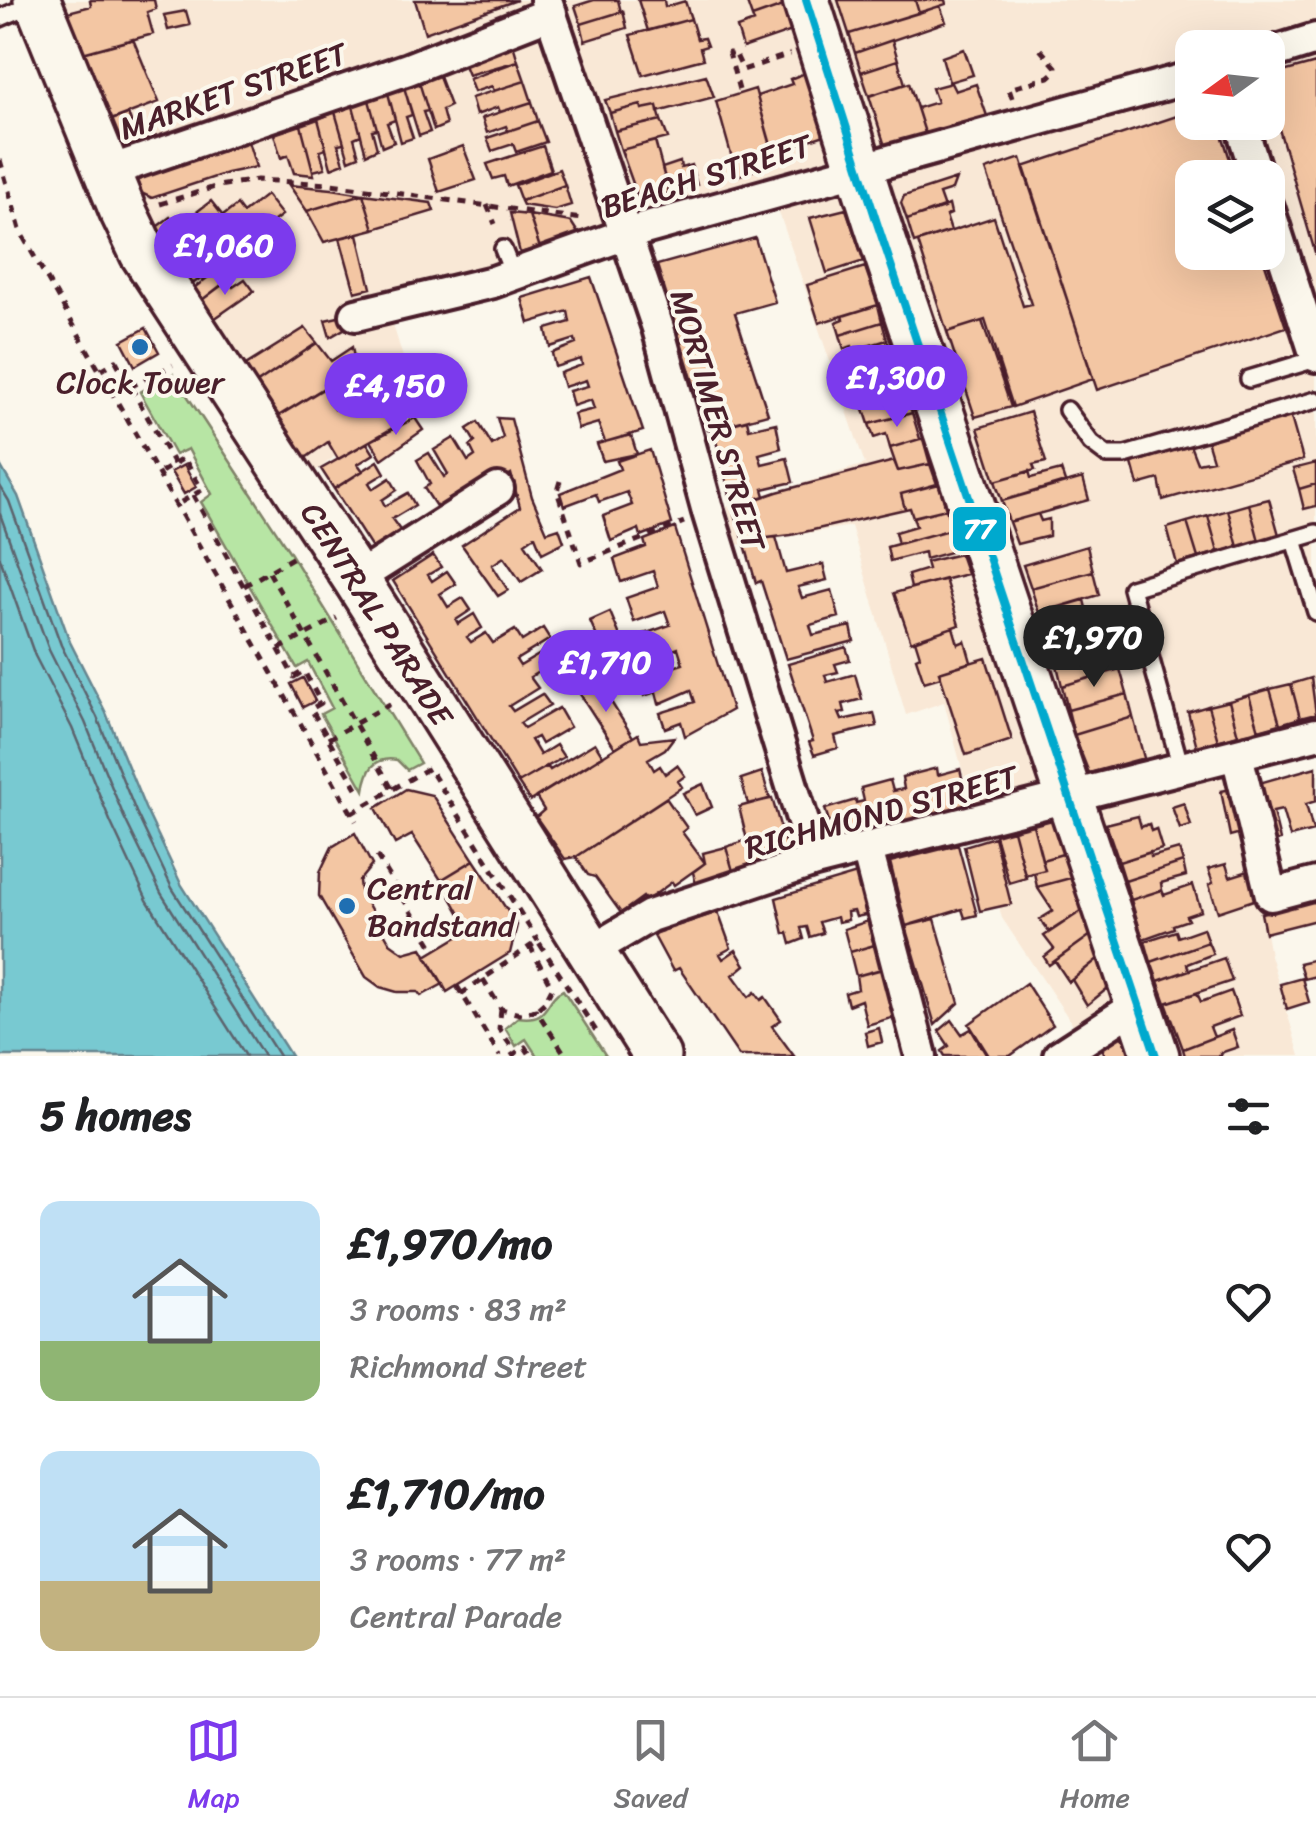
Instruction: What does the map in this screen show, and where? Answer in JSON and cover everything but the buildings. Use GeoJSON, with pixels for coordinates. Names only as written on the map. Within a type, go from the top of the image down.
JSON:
{"type":"FeatureCollection","features":[{"type":"Feature","properties":{"kind":"street"},"geometry":{"type":"LineString","coordinates":[[806,0],[1156,1056]]}},
{"type":"Feature","properties":{"kind":"street","name":"CENTRAL PARADE"},"geometry":{"type":"LineString","coordinates":[[25,7],[170,296],[346,598],[658,1056]]}},
{"type":"Feature","properties":{"kind":"street","name":"MARKET STREET"},"geometry":{"type":"LineString","coordinates":[[114,191],[266,108],[549,7]]}},
{"type":"Feature","properties":{"kind":"street","name":"MORTIMER STREET"},"geometry":{"type":"LineString","coordinates":[[549,7],[658,328],[708,512],[816,861]]}},
{"type":"Feature","properties":{"kind":"street"},"geometry":{"type":"LineString","coordinates":[[1285,49],[1316,39]]}},
{"type":"Feature","properties":{"kind":"street","name":"BEACH STREET"},"geometry":{"type":"LineString","coordinates":[[356,315],[502,276],[626,234],[860,167],[1175,82]]}},
{"type":"Feature","properties":{"kind":"street"},"geometry":{"type":"LineString","coordinates":[[1285,260],[1316,357]]}},
{"type":"Feature","properties":{"kind":"street"},"geometry":{"type":"LineString","coordinates":[[346,598],[498,489]]}},
{"type":"Feature","properties":{"kind":"street","name":"RICHMOND STREET"},"geometry":{"type":"LineString","coordinates":[[589,952],[650,916],[816,861],[1316,734]]}},
{"type":"Feature","properties":{"kind":"street"},"geometry":{"type":"LineString","coordinates":[[1237,756],[1271,895],[1316,883]]}},
{"type":"Feature","properties":{"kind":"street"},"geometry":{"type":"LineString","coordinates":[[867,849],[921,1056]]}},
{"type":"Feature","properties":{"kind":"street"},"geometry":{"type":"LineString","coordinates":[[1059,1056],[1139,1004]]}},
{"type":"Feature","properties":{"kind":"lane"},"geometry":{"type":"LineString","coordinates":[[1249,379],[1316,357]]}},
{"type":"Feature","properties":{"kind":"lane"},"geometry":{"type":"LineString","coordinates":[[1067,410],[1091,443],[1106,455],[1124,455],[1316,400]]}},
{"type":"Feature","properties":{"kind":"lane"},"geometry":{"type":"LineString","coordinates":[[1182,768],[1131,588],[1316,533]]}},
{"type":"Feature","properties":{"kind":"lane"},"geometry":{"type":"LineString","coordinates":[[1294,540],[1316,612]]}},
{"type":"Feature","properties":{"kind":"path"},"geometry":{"type":"LineString","coordinates":[[739,90],[729,54],[736,53],[743,70],[821,44]]}},
{"type":"Feature","properties":{"kind":"path"},"geometry":{"type":"LineString","coordinates":[[1021,126],[1008,89],[1049,78],[1056,72],[1038,47]]}},
{"type":"Feature","properties":{"kind":"path"},"geometry":{"type":"LineString","coordinates":[[0,160],[22,232],[356,821]]}},
{"type":"Feature","properties":{"kind":"path"},"geometry":{"type":"LineString","coordinates":[[114,191],[168,203],[218,186],[258,180],[331,184],[577,218],[626,234]]}},
{"type":"Feature","properties":{"kind":"path"},"geometry":{"type":"LineString","coordinates":[[487,205],[495,224]]}},
{"type":"Feature","properties":{"kind":"path"},"geometry":{"type":"LineString","coordinates":[[101,370],[116,362],[174,464]]}},
{"type":"Feature","properties":{"kind":"path"},"geometry":{"type":"LineString","coordinates":[[130,387],[173,364],[184,380]]}},
{"type":"Feature","properties":{"kind":"path"},"geometry":{"type":"LineString","coordinates":[[159,472],[184,458],[202,490],[178,504]]}},
{"type":"Feature","properties":{"kind":"path"},"geometry":{"type":"LineString","coordinates":[[560,481],[557,491],[581,562],[708,512]]}},
{"type":"Feature","properties":{"kind":"path"},"geometry":{"type":"LineString","coordinates":[[193,496],[294,677]]}},
{"type":"Feature","properties":{"kind":"path"},"geometry":{"type":"LineString","coordinates":[[244,586],[298,554]]}},
{"type":"Feature","properties":{"kind":"path"},"geometry":{"type":"LineString","coordinates":[[269,572],[392,789]]}},
{"type":"Feature","properties":{"kind":"path"},"geometry":{"type":"LineString","coordinates":[[279,650],[305,636],[346,598]]}},
{"type":"Feature","properties":{"kind":"path"},"geometry":{"type":"LineString","coordinates":[[278,686],[304,671],[321,703],[296,717]]}},
{"type":"Feature","properties":{"kind":"path"},"geometry":{"type":"LineString","coordinates":[[328,739],[390,704]]}},
{"type":"Feature","properties":{"kind":"path"},"geometry":{"type":"LineString","coordinates":[[311,708],[357,788]]}},
{"type":"Feature","properties":{"kind":"path"},"geometry":{"type":"LineString","coordinates":[[352,813],[429,768],[602,1040]]}},
{"type":"Feature","properties":{"kind":"path"},"geometry":{"type":"LineString","coordinates":[[377,856],[435,950]]}},
{"type":"Feature","properties":{"kind":"path"},"geometry":{"type":"LineString","coordinates":[[461,994],[538,941]]}},
{"type":"Feature","properties":{"kind":"path"},"geometry":{"type":"LineString","coordinates":[[501,1008],[520,1014],[536,1010],[546,1002],[552,988],[530,946]]}},
{"type":"Feature","properties":{"kind":"path"},"geometry":{"type":"LineString","coordinates":[[483,979],[501,1008],[499,1029],[513,1054],[525,1047],[530,1056]]}},
{"type":"Feature","properties":{"kind":"path"},"geometry":{"type":"LineString","coordinates":[[456,986],[500,1056]]}},
{"type":"Feature","properties":{"kind":"path"},"geometry":{"type":"LineString","coordinates":[[536,1010],[566,1056]]}},
{"type":"Feature","properties":{"kind":"shaded area"},"geometry":{"type":"Polygon","coordinates":[[[50,0],[1316,0],[1316,724],[1232,750],[1270,955],[1300,1056],[1052,1056],[1079,1034],[1002,918],[944,702],[906,715],[851,526],[737,545],[727,507],[865,464],[771,189],[386,302],[415,396],[305,479],[144,232],[50,0]]]}},
{"type":"Feature","properties":{"kind":"green space"},"geometry":{"type":"Polygon","coordinates":[[[173,374],[291,554],[420,763],[407,770],[397,760],[382,760],[369,771],[364,790],[321,714],[332,708],[308,662],[297,668],[201,502],[212,494],[188,449],[175,455],[140,392],[173,374]]]}},
{"type":"Feature","properties":{"kind":"green space"},"geometry":{"type":"Polygon","coordinates":[[[563,990],[606,1056],[537,1056],[526,1039],[516,1046],[505,1028],[518,1017],[542,1013],[563,990]]]}},
{"type":"Feature","properties":{"kind":"water"},"geometry":{"type":"Polygon","coordinates":[[[0,465],[18,496],[70,642],[106,713],[181,884],[291,1056],[0,1056],[0,465]]]}},
{"type":"Feature","properties":{"kind":"transit line","name":"77"},"geometry":{"type":"LineString","coordinates":[[806,0],[1156,1056]]}},
{"type":"Feature","properties":{"kind":"place","name":"Clock Tower"},"geometry":{"type":"Point","coordinates":[140,347]}},
{"type":"Feature","properties":{"kind":"place","name":"Central Bandstand"},"geometry":{"type":"Point","coordinates":[347,906]}}]}
